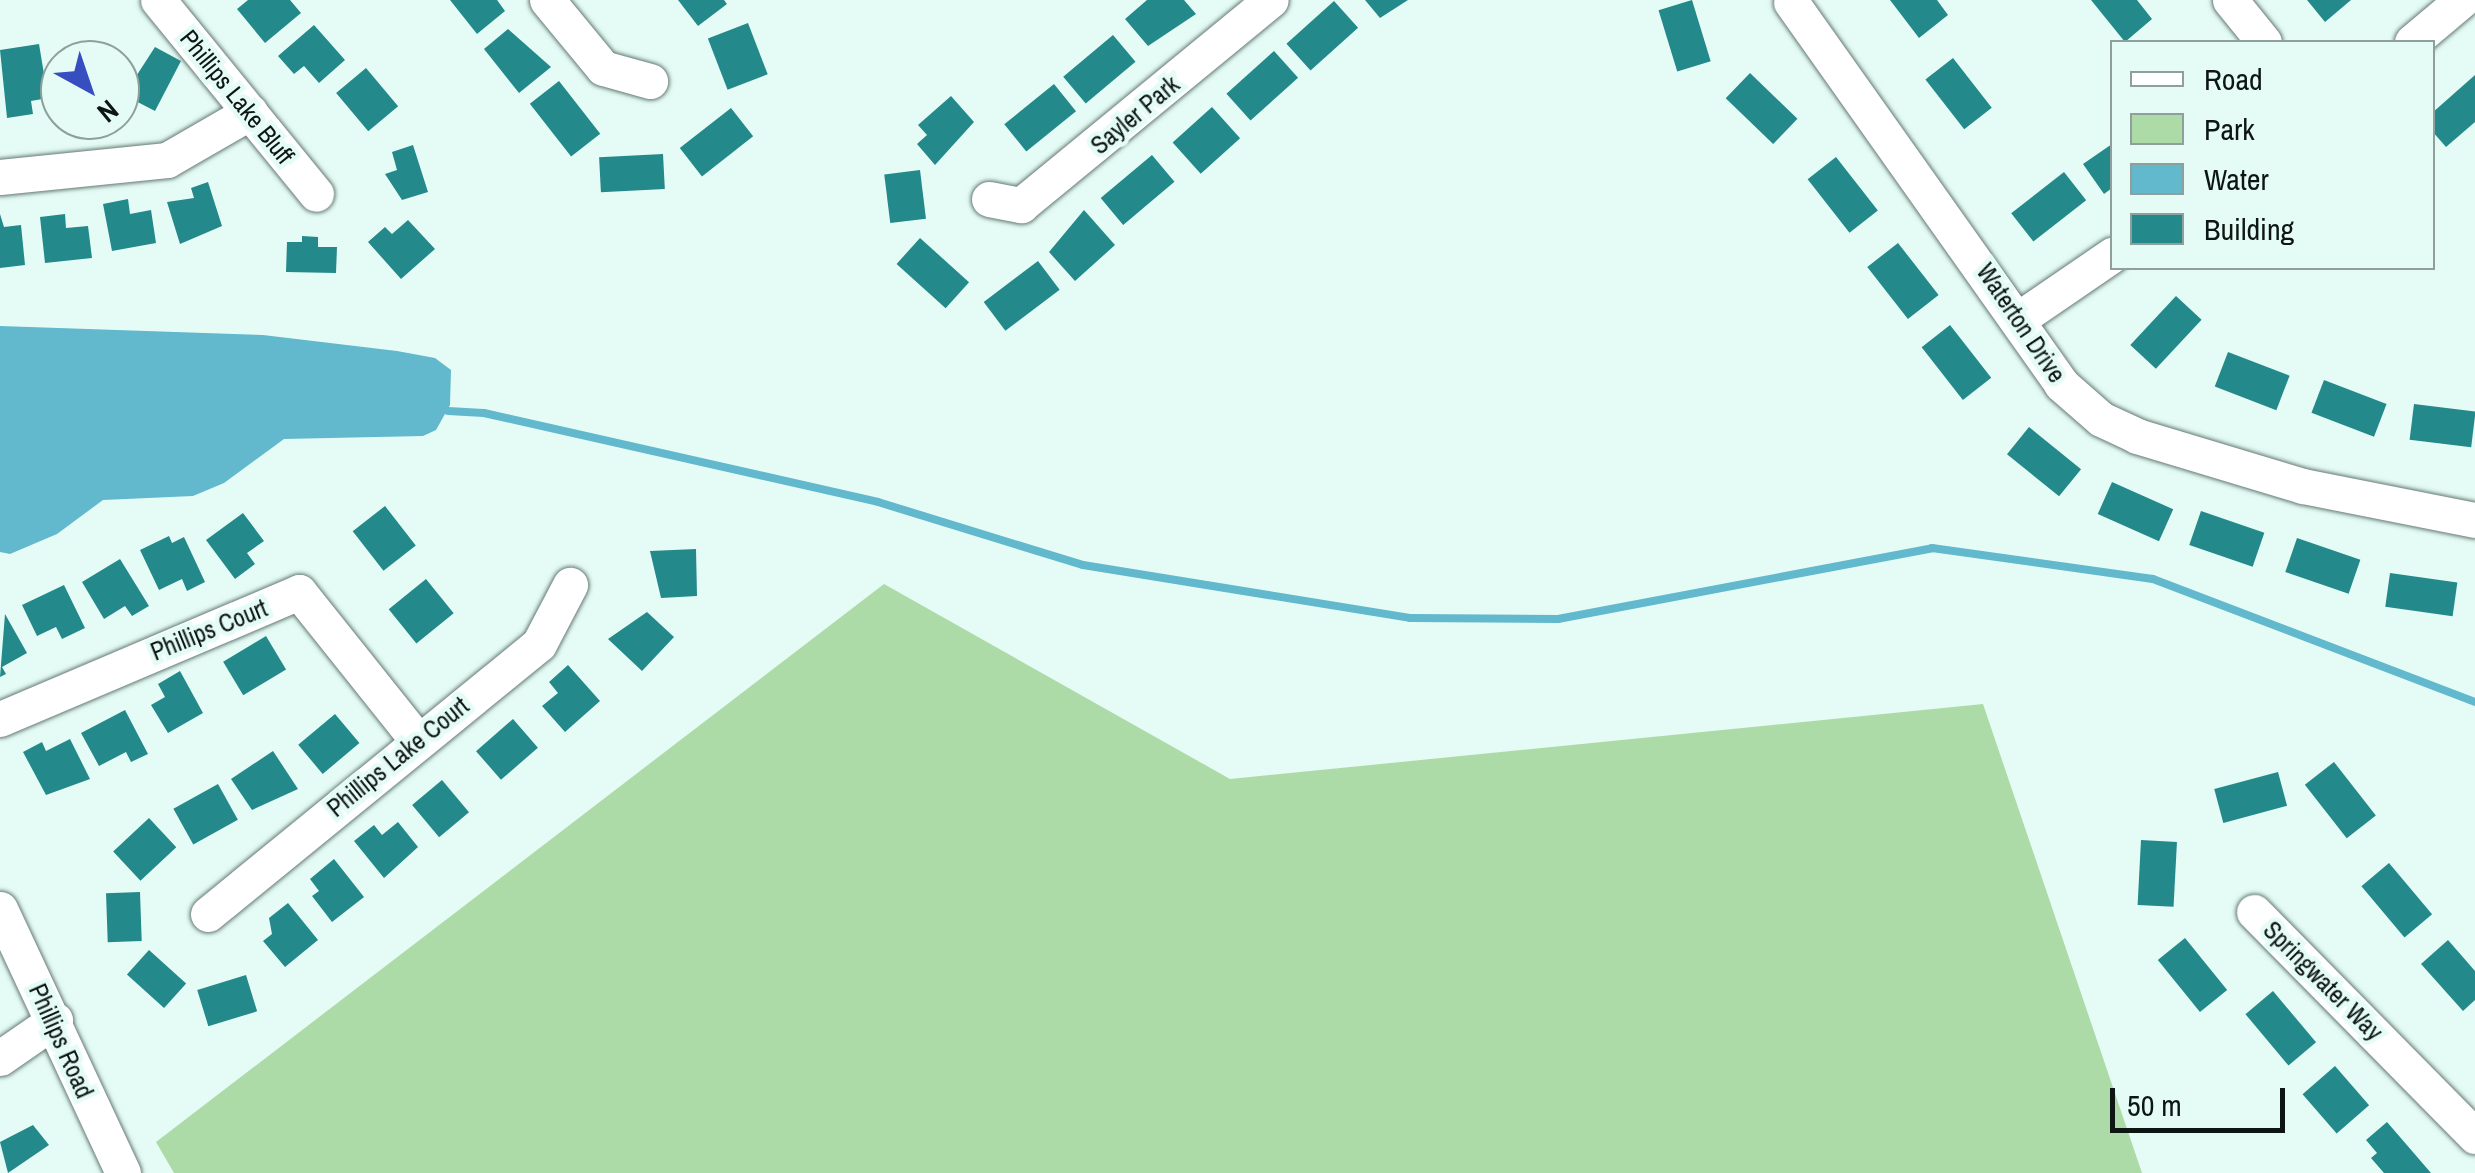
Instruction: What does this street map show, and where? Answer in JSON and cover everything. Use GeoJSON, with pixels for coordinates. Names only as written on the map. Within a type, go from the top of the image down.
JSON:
{"type":"FeatureCollection","features":[{"type":"Feature","properties":{"kind":"street","name":"Phillips Lake Bluff"},"geometry":{"type":"LineString","coordinates":[[158,0],[316,194]]}},
{"type":"Feature","properties":{"kind":"street"},"geometry":{"type":"LineString","coordinates":[[547,0],[603,68],[650,81]]}},
{"type":"Feature","properties":{"kind":"street","name":"Sayler Park"},"geometry":{"type":"LineString","coordinates":[[990,198],[1021,205],[1271,0]]}},
{"type":"Feature","properties":{"kind":"street"},"geometry":{"type":"LineString","coordinates":[[2230,0],[2262,40]]}},
{"type":"Feature","properties":{"kind":"street"},"geometry":{"type":"LineString","coordinates":[[2414,40],[2462,0]]}},
{"type":"Feature","properties":{"kind":"street","name":"Waterton Drive"},"geometry":{"type":"LineString","coordinates":[[1792,2],[2020,318],[2061,384],[2101,418],[2137,436],[2303,486],[2475,520]]}},
{"type":"Feature","properties":{"kind":"street"},"geometry":{"type":"LineString","coordinates":[[0,177],[167,160],[250,112]]}},
{"type":"Feature","properties":{"kind":"street"},"geometry":{"type":"LineString","coordinates":[[2020,318],[2110,256]]}},
{"type":"Feature","properties":{"kind":"street","name":"Phillips Lake Court"},"geometry":{"type":"LineString","coordinates":[[208,914],[539,644],[570,585]]}},
{"type":"Feature","properties":{"kind":"street","name":"Phillips Court"},"geometry":{"type":"LineString","coordinates":[[0,718],[300,592],[417,740]]}},
{"type":"Feature","properties":{"kind":"street","name":"Phillips Road"},"geometry":{"type":"LineString","coordinates":[[0,909],[123,1173]]}},
{"type":"Feature","properties":{"kind":"street","name":"Springwater Way"},"geometry":{"type":"LineString","coordinates":[[2254,912],[2472,1127]]}},
{"type":"Feature","properties":{"kind":"street"},"geometry":{"type":"LineString","coordinates":[[0,1058],[54,1020]]}},
{"type":"Feature","properties":{"kind":"green space"},"geometry":{"type":"Polygon","coordinates":[[[884,584],[1230,779],[1983,704],[2142,1173],[174,1173],[156,1142],[884,584]]]}},
{"type":"Feature","properties":{"kind":"water"},"geometry":{"type":"Polygon","coordinates":[[[0,326],[263,335],[397,351],[435,358],[451,370],[450,405],[436,430],[423,436],[284,439],[224,483],[193,496],[103,500],[57,534],[10,554],[0,552],[0,326]]]}},
{"type":"Feature","properties":{"kind":"building"},"geometry":{"type":"Polygon","coordinates":[[[248,0],[290,0],[301,13],[265,43],[237,9],[248,0]]]}},
{"type":"Feature","properties":{"kind":"building"},"geometry":{"type":"Polygon","coordinates":[[[450,0],[497,0],[505,11],[477,34],[450,0]]]}},
{"type":"Feature","properties":{"kind":"building"},"geometry":{"type":"Polygon","coordinates":[[[678,0],[724,0],[727,4],[698,26],[678,0]]]}},
{"type":"Feature","properties":{"kind":"building"},"geometry":{"type":"Polygon","coordinates":[[[1147,0],[1184,0],[1196,14],[1148,46],[1125,19],[1147,0]]]}},
{"type":"Feature","properties":{"kind":"building"},"geometry":{"type":"Polygon","coordinates":[[[1365,0],[1408,0],[1380,18],[1365,0]]]}},
{"type":"Feature","properties":{"kind":"building"},"geometry":{"type":"Polygon","coordinates":[[[1692,0],[1711,61],[1677,71],[1659,10],[1692,0]]]}},
{"type":"Feature","properties":{"kind":"building"},"geometry":{"type":"Polygon","coordinates":[[[1890,0],[1937,0],[1948,15],[1919,38],[1890,0]]]}},
{"type":"Feature","properties":{"kind":"building"},"geometry":{"type":"Polygon","coordinates":[[[2091,0],[2137,0],[2152,19],[2123,40],[2091,0]]]}},
{"type":"Feature","properties":{"kind":"building"},"geometry":{"type":"Polygon","coordinates":[[[2307,0],[2351,0],[2325,22],[2307,0]]]}},
{"type":"Feature","properties":{"kind":"building"},"geometry":{"type":"Polygon","coordinates":[[[1334,1],[1358,28],[1311,71],[1286,44],[1334,1]]]}},
{"type":"Feature","properties":{"kind":"building"},"geometry":{"type":"Polygon","coordinates":[[[748,23],[768,74],[728,90],[708,38],[748,23]]]}},
{"type":"Feature","properties":{"kind":"building"},"geometry":{"type":"Polygon","coordinates":[[[314,25],[345,60],[319,83],[304,66],[294,74],[278,56],[314,25]]]}},
{"type":"Feature","properties":{"kind":"building"},"geometry":{"type":"Polygon","coordinates":[[[508,29],[551,67],[519,93],[484,49],[508,29]]]}},
{"type":"Feature","properties":{"kind":"building"},"geometry":{"type":"Polygon","coordinates":[[[1113,35],[1135,62],[1086,104],[1063,77],[1113,35]]]}},
{"type":"Feature","properties":{"kind":"building"},"geometry":{"type":"Polygon","coordinates":[[[39,44],[40,99],[31,101],[33,114],[7,118],[0,50],[39,44]]]}},
{"type":"Feature","properties":{"kind":"building"},"geometry":{"type":"Polygon","coordinates":[[[155,47],[181,61],[155,111],[140,103],[140,70],[155,47]]]}},
{"type":"Feature","properties":{"kind":"building"},"geometry":{"type":"Polygon","coordinates":[[[1274,51],[1298,78],[1251,121],[1226,94],[1274,51]]]}},
{"type":"Feature","properties":{"kind":"building"},"geometry":{"type":"Polygon","coordinates":[[[1953,58],[1992,108],[1964,129],[1925,80],[1953,58]]]}},
{"type":"Feature","properties":{"kind":"building"},"geometry":{"type":"Polygon","coordinates":[[[366,68],[398,106],[368,131],[336,93],[366,68]]]}},
{"type":"Feature","properties":{"kind":"building"},"geometry":{"type":"Polygon","coordinates":[[[1750,73],[1797,119],[1773,144],[1726,98],[1750,73]]]}},
{"type":"Feature","properties":{"kind":"building"},"geometry":{"type":"Polygon","coordinates":[[[2475,75],[2475,122],[2446,147],[2435,134],[2435,110],[2475,75]]]}},
{"type":"Feature","properties":{"kind":"building"},"geometry":{"type":"Polygon","coordinates":[[[559,81],[600,134],[571,157],[530,104],[559,81]]]}},
{"type":"Feature","properties":{"kind":"building"},"geometry":{"type":"Polygon","coordinates":[[[1054,84],[1076,111],[1026,151],[1004,124],[1054,84]]]}},
{"type":"Feature","properties":{"kind":"building"},"geometry":{"type":"Polygon","coordinates":[[[951,96],[974,122],[935,165],[917,144],[927,135],[918,125],[951,96]]]}},
{"type":"Feature","properties":{"kind":"building"},"geometry":{"type":"Polygon","coordinates":[[[1212,107],[1240,138],[1201,174],[1173,142],[1212,107]]]}},
{"type":"Feature","properties":{"kind":"building"},"geometry":{"type":"Polygon","coordinates":[[[731,108],[753,136],[702,176],[680,148],[731,108]]]}},
{"type":"Feature","properties":{"kind":"building"},"geometry":{"type":"Polygon","coordinates":[[[413,145],[428,192],[402,200],[385,174],[397,170],[392,152],[413,145]]]}},
{"type":"Feature","properties":{"kind":"building"},"geometry":{"type":"Polygon","coordinates":[[[2110,145],[2110,190],[2104,194],[2083,164],[2110,145]]]}},
{"type":"Feature","properties":{"kind":"building"},"geometry":{"type":"Polygon","coordinates":[[[663,154],[665,189],[601,192],[599,157],[663,154]]]}},
{"type":"Feature","properties":{"kind":"building"},"geometry":{"type":"Polygon","coordinates":[[[1152,155],[1174,182],[1123,225],[1101,198],[1152,155]]]}},
{"type":"Feature","properties":{"kind":"building"},"geometry":{"type":"Polygon","coordinates":[[[1836,157],[1878,211],[1849,233],[1808,179],[1836,157]]]}},
{"type":"Feature","properties":{"kind":"building"},"geometry":{"type":"Polygon","coordinates":[[[920,170],[926,219],[890,223],[884,174],[920,170]]]}},
{"type":"Feature","properties":{"kind":"building"},"geometry":{"type":"Polygon","coordinates":[[[2064,172],[2086,200],[2033,242],[2011,213],[2064,172]]]}},
{"type":"Feature","properties":{"kind":"building"},"geometry":{"type":"Polygon","coordinates":[[[208,182],[222,226],[180,244],[167,202],[194,198],[191,188],[208,182]]]}},
{"type":"Feature","properties":{"kind":"building"},"geometry":{"type":"Polygon","coordinates":[[[128,199],[130,214],[151,210],[156,243],[112,251],[103,204],[128,199]]]}},
{"type":"Feature","properties":{"kind":"building"},"geometry":{"type":"Polygon","coordinates":[[[1084,210],[1115,245],[1075,281],[1049,252],[1084,210]]]}},
{"type":"Feature","properties":{"kind":"building"},"geometry":{"type":"Polygon","coordinates":[[[0,214],[4,227],[21,225],[25,265],[0,268],[0,214]]]}},
{"type":"Feature","properties":{"kind":"building"},"geometry":{"type":"Polygon","coordinates":[[[65,214],[66,228],[88,226],[92,258],[45,263],[40,217],[65,214]]]}},
{"type":"Feature","properties":{"kind":"building"},"geometry":{"type":"Polygon","coordinates":[[[408,220],[435,249],[401,279],[368,242],[385,227],[392,234],[408,220]]]}},
{"type":"Feature","properties":{"kind":"building"},"geometry":{"type":"Polygon","coordinates":[[[302,236],[318,237],[318,247],[337,247],[336,273],[286,272],[287,242],[302,242],[302,236]]]}},
{"type":"Feature","properties":{"kind":"building"},"geometry":{"type":"Polygon","coordinates":[[[920,238],[969,282],[946,308],[897,264],[920,238]]]}},
{"type":"Feature","properties":{"kind":"building"},"geometry":{"type":"Polygon","coordinates":[[[1898,243],[1939,295],[1908,319],[1867,267],[1898,243]]]}},
{"type":"Feature","properties":{"kind":"building"},"geometry":{"type":"Polygon","coordinates":[[[1038,261],[1060,290],[1005,331],[984,302],[1038,261]]]}},
{"type":"Feature","properties":{"kind":"building"},"geometry":{"type":"Polygon","coordinates":[[[2176,296],[2202,320],[2156,369],[2130,345],[2176,296]]]}},
{"type":"Feature","properties":{"kind":"building"},"geometry":{"type":"Polygon","coordinates":[[[1950,325],[1991,378],[1963,400],[1922,347],[1950,325]]]}},
{"type":"Feature","properties":{"kind":"building"},"geometry":{"type":"Polygon","coordinates":[[[2228,352],[2290,376],[2276,410],[2215,387],[2228,352]]]}},
{"type":"Feature","properties":{"kind":"building"},"geometry":{"type":"Polygon","coordinates":[[[2324,380],[2387,404],[2374,437],[2311,413],[2324,380]]]}},
{"type":"Feature","properties":{"kind":"building"},"geometry":{"type":"Polygon","coordinates":[[[2414,404],[2475,411],[2471,447],[2410,440],[2414,404]]]}},
{"type":"Feature","properties":{"kind":"building"},"geometry":{"type":"Polygon","coordinates":[[[2029,427],[2081,469],[2059,496],[2007,454],[2029,427]]]}},
{"type":"Feature","properties":{"kind":"building"},"geometry":{"type":"Polygon","coordinates":[[[2112,482],[2173,509],[2159,541],[2098,514],[2112,482]]]}},
{"type":"Feature","properties":{"kind":"building"},"geometry":{"type":"Polygon","coordinates":[[[385,506],[416,545],[383,571],[353,531],[385,506]]]}},
{"type":"Feature","properties":{"kind":"building"},"geometry":{"type":"Polygon","coordinates":[[[2201,511],[2264,533],[2253,567],[2189,545],[2201,511]]]}},
{"type":"Feature","properties":{"kind":"building"},"geometry":{"type":"Polygon","coordinates":[[[243,513],[264,541],[247,553],[255,564],[235,579],[206,540],[243,513]]]}},
{"type":"Feature","properties":{"kind":"building"},"geometry":{"type":"Polygon","coordinates":[[[169,536],[172,543],[184,537],[205,582],[187,591],[182,579],[159,590],[140,550],[169,536]]]}},
{"type":"Feature","properties":{"kind":"building"},"geometry":{"type":"Polygon","coordinates":[[[2297,538],[2360,560],[2349,594],[2285,572],[2297,538]]]}},
{"type":"Feature","properties":{"kind":"building"},"geometry":{"type":"Polygon","coordinates":[[[696,549],[697,596],[661,598],[650,551],[696,549]]]}},
{"type":"Feature","properties":{"kind":"building"},"geometry":{"type":"Polygon","coordinates":[[[120,559],[149,606],[132,616],[125,606],[104,619],[82,582],[120,559]]]}},
{"type":"Feature","properties":{"kind":"building"},"geometry":{"type":"Polygon","coordinates":[[[2390,573],[2457,582],[2453,616],[2385,607],[2390,573]]]}},
{"type":"Feature","properties":{"kind":"building"},"geometry":{"type":"Polygon","coordinates":[[[426,579],[454,613],[416,643],[389,609],[426,579]]]}},
{"type":"Feature","properties":{"kind":"building"},"geometry":{"type":"Polygon","coordinates":[[[64,585],[85,628],[62,639],[56,627],[37,636],[22,605],[64,585]]]}},
{"type":"Feature","properties":{"kind":"building"},"geometry":{"type":"Polygon","coordinates":[[[647,612],[674,637],[642,671],[608,639],[647,612]]]}},
{"type":"Feature","properties":{"kind":"building"},"geometry":{"type":"Polygon","coordinates":[[[5,614],[27,653],[2,667],[6,674],[0,677],[5,614]]]}},
{"type":"Feature","properties":{"kind":"building"},"geometry":{"type":"Polygon","coordinates":[[[266,636],[286,669],[243,695],[223,662],[266,636]]]}},
{"type":"Feature","properties":{"kind":"building"},"geometry":{"type":"Polygon","coordinates":[[[568,665],[600,701],[565,732],[542,706],[558,693],[549,682],[568,665]]]}},
{"type":"Feature","properties":{"kind":"building"},"geometry":{"type":"Polygon","coordinates":[[[180,671],[203,713],[168,733],[151,705],[165,697],[158,684],[180,671]]]}},
{"type":"Feature","properties":{"kind":"building"},"geometry":{"type":"Polygon","coordinates":[[[125,710],[148,754],[131,762],[126,752],[99,766],[81,733],[125,710]]]}},
{"type":"Feature","properties":{"kind":"building"},"geometry":{"type":"Polygon","coordinates":[[[335,714],[359,743],[323,774],[298,745],[335,714]]]}},
{"type":"Feature","properties":{"kind":"building"},"geometry":{"type":"Polygon","coordinates":[[[513,719],[538,748],[501,780],[476,751],[513,719]]]}},
{"type":"Feature","properties":{"kind":"building"},"geometry":{"type":"Polygon","coordinates":[[[70,739],[90,779],[46,795],[23,752],[42,742],[46,751],[70,739]]]}},
{"type":"Feature","properties":{"kind":"building"},"geometry":{"type":"Polygon","coordinates":[[[273,751],[298,789],[252,810],[231,779],[273,751]]]}},
{"type":"Feature","properties":{"kind":"building"},"geometry":{"type":"Polygon","coordinates":[[[2334,762],[2376,816],[2347,838],[2305,785],[2334,762]]]}},
{"type":"Feature","properties":{"kind":"building"},"geometry":{"type":"Polygon","coordinates":[[[2278,772],[2287,806],[2223,823],[2214,789],[2278,772]]]}},
{"type":"Feature","properties":{"kind":"building"},"geometry":{"type":"Polygon","coordinates":[[[442,780],[469,812],[439,837],[412,805],[442,780]]]}},
{"type":"Feature","properties":{"kind":"building"},"geometry":{"type":"Polygon","coordinates":[[[218,784],[238,820],[193,845],[173,809],[218,784]]]}},
{"type":"Feature","properties":{"kind":"building"},"geometry":{"type":"Polygon","coordinates":[[[149,818],[176,847],[140,881],[113,851],[149,818]]]}},
{"type":"Feature","properties":{"kind":"building"},"geometry":{"type":"Polygon","coordinates":[[[398,822],[418,847],[384,878],[354,841],[374,825],[382,835],[398,822]]]}},
{"type":"Feature","properties":{"kind":"building"},"geometry":{"type":"Polygon","coordinates":[[[2141,840],[2177,842],[2174,907],[2138,905],[2141,840]]]}},
{"type":"Feature","properties":{"kind":"building"},"geometry":{"type":"Polygon","coordinates":[[[334,859],[364,897],[332,922],[312,896],[319,891],[310,879],[334,859]]]}},
{"type":"Feature","properties":{"kind":"building"},"geometry":{"type":"Polygon","coordinates":[[[2389,863],[2432,914],[2404,937],[2361,886],[2389,863]]]}},
{"type":"Feature","properties":{"kind":"building"},"geometry":{"type":"Polygon","coordinates":[[[140,892],[142,941],[108,942],[106,893],[140,892]]]}},
{"type":"Feature","properties":{"kind":"building"},"geometry":{"type":"Polygon","coordinates":[[[288,903],[318,940],[285,967],[263,941],[272,934],[269,918],[288,903]]]}},
{"type":"Feature","properties":{"kind":"building"},"geometry":{"type":"Polygon","coordinates":[[[2185,938],[2227,990],[2200,1012],[2158,960],[2185,938]]]}},
{"type":"Feature","properties":{"kind":"building"},"geometry":{"type":"Polygon","coordinates":[[[2448,940],[2475,971],[2475,1000],[2463,1011],[2421,964],[2448,940]]]}},
{"type":"Feature","properties":{"kind":"building"},"geometry":{"type":"Polygon","coordinates":[[[149,950],[186,983],[164,1008],[127,975],[149,950]]]}},
{"type":"Feature","properties":{"kind":"building"},"geometry":{"type":"Polygon","coordinates":[[[246,975],[257,1011],[208,1026],[197,990],[246,975]]]}},
{"type":"Feature","properties":{"kind":"building"},"geometry":{"type":"Polygon","coordinates":[[[2273,991],[2316,1042],[2288,1065],[2245,1014],[2273,991]]]}},
{"type":"Feature","properties":{"kind":"building"},"geometry":{"type":"Polygon","coordinates":[[[2335,1066],[2369,1105],[2337,1133],[2303,1094],[2335,1066]]]}},
{"type":"Feature","properties":{"kind":"building"},"geometry":{"type":"Polygon","coordinates":[[[2387,1122],[2431,1173],[2384,1173],[2371,1158],[2377,1153],[2366,1140],[2387,1122]]]}},
{"type":"Feature","properties":{"kind":"building"},"geometry":{"type":"Polygon","coordinates":[[[33,1125],[49,1145],[8,1173],[0,1142],[33,1125]]]}},
{"type":"Feature","properties":{"kind":"waterway"},"geometry":{"type":"LineString","coordinates":[[448,411],[484,413],[878,502],[1083,565],[1410,618],[1558,619],[1932,548],[2153,579],[2475,702]]}}]}
